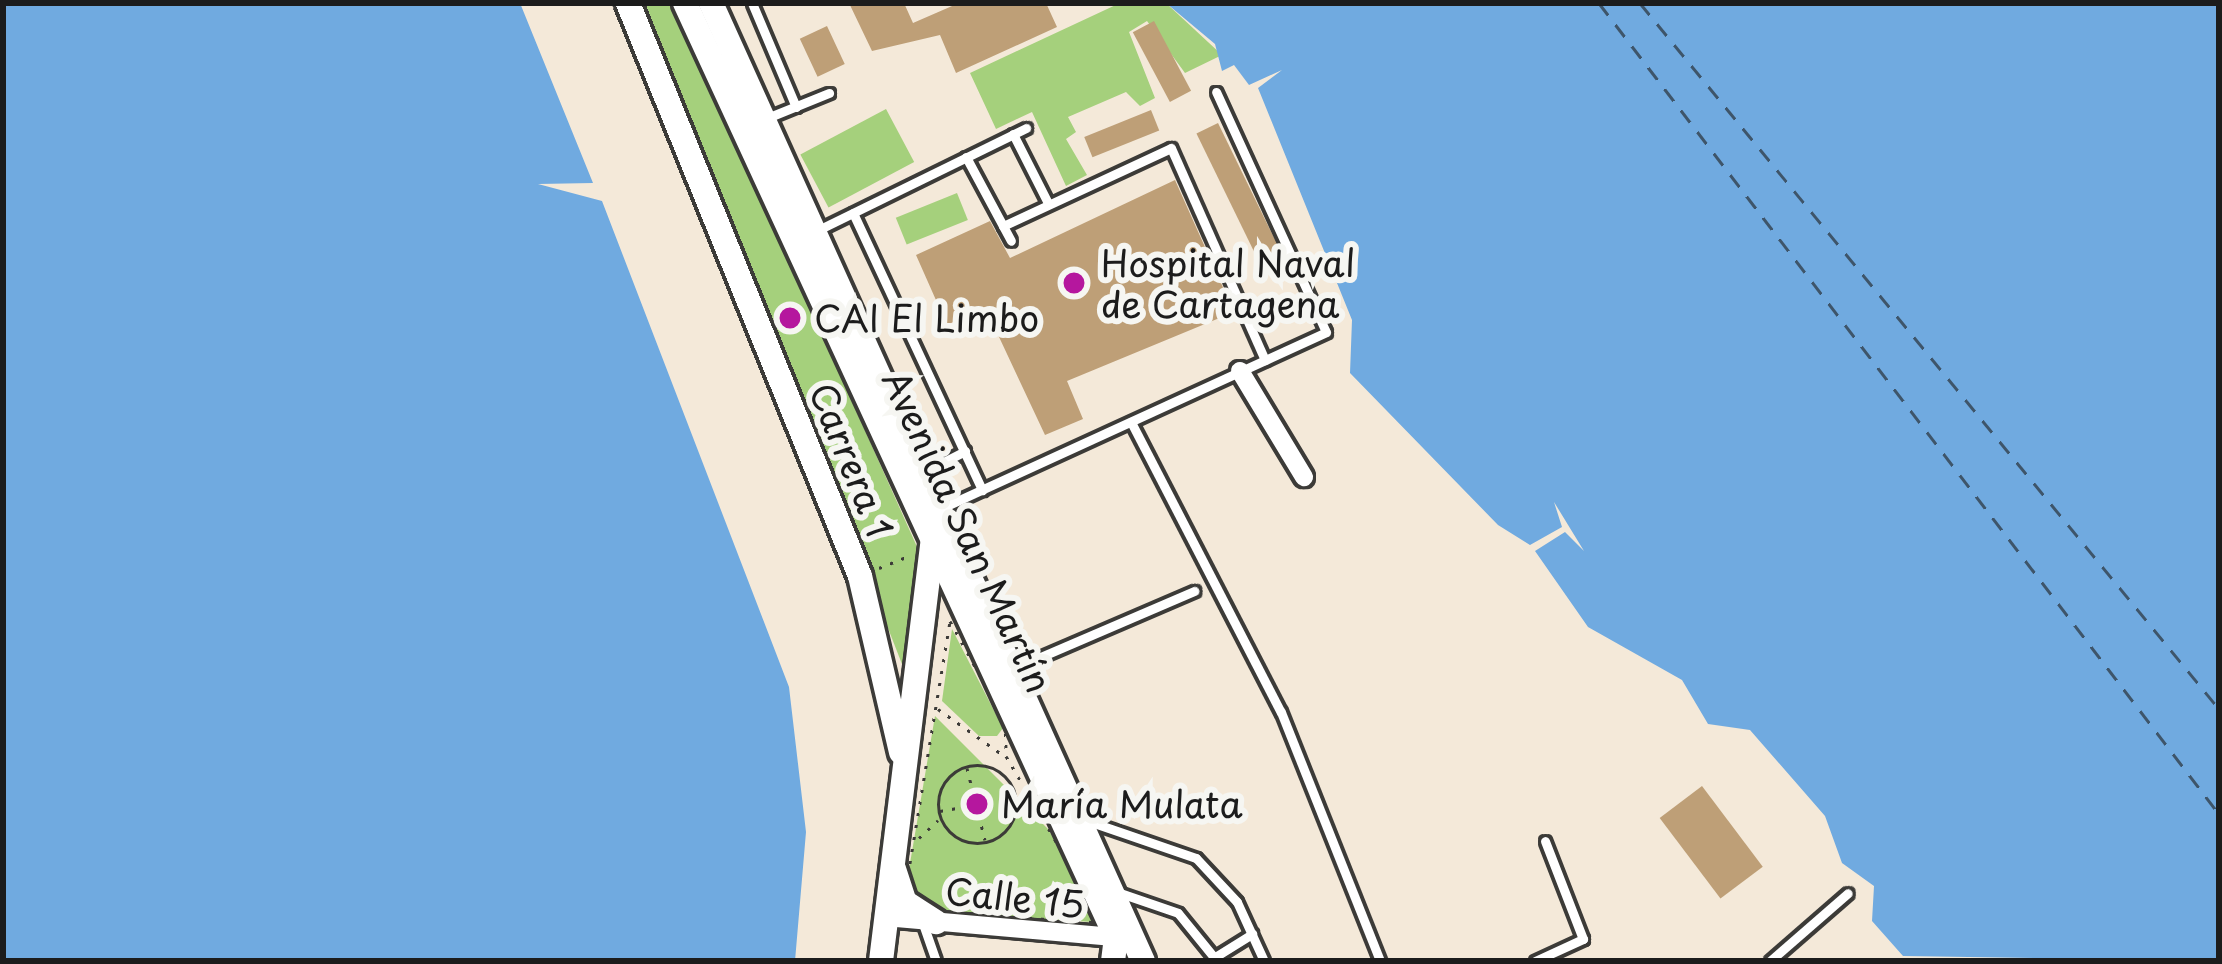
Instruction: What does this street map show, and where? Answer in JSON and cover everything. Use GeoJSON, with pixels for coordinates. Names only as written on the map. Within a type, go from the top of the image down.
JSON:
{"type":"FeatureCollection","features":[{"type":"Feature","properties":{"kind":"main road","name":"Carrera 1"},"geometry":{"type":"LineString","coordinates":[[628,3],[860,575],[901,752]]}},
{"type":"Feature","properties":{"kind":"main road","name":"Avenida San Martín"},"geometry":{"type":"LineString","coordinates":[[685,3],[1122,944],[1143,961]]}},
{"type":"Feature","properties":{"kind":"main road","name":"Avenida San Martín"},"geometry":{"type":"LineString","coordinates":[[711,3],[1120,892],[1122,944]]}},
{"type":"Feature","properties":{"kind":"main road","name":"Carrera 1"},"geometry":{"type":"LineString","coordinates":[[881,961],[901,752],[932,540],[944,508]]}},
{"type":"Feature","properties":{"kind":"main road"},"geometry":{"type":"LineString","coordinates":[[891,861],[905,902],[929,922]]}},
{"type":"Feature","properties":{"kind":"street"},"geometry":{"type":"LineString","coordinates":[[1240,371],[1304,477]]}},
{"type":"Feature","properties":{"kind":"street","name":"Calle 15"},"geometry":{"type":"LineString","coordinates":[[885,917],[1122,944]]}},
{"type":"Feature","properties":{"kind":"lane"},"geometry":{"type":"LineString","coordinates":[[752,3],[796,107]]}},
{"type":"Feature","properties":{"kind":"lane"},"geometry":{"type":"LineString","coordinates":[[944,508],[1326,332],[1216,92]]}},
{"type":"Feature","properties":{"kind":"lane"},"geometry":{"type":"LineString","coordinates":[[764,119],[829,93]]}},
{"type":"Feature","properties":{"kind":"lane"},"geometry":{"type":"LineString","coordinates":[[816,231],[1027,128]]}},
{"type":"Feature","properties":{"kind":"lane"},"geometry":{"type":"LineString","coordinates":[[1013,134],[1048,203]]}},
{"type":"Feature","properties":{"kind":"lane"},"geometry":{"type":"LineString","coordinates":[[1003,226],[1171,148],[1264,360]]}},
{"type":"Feature","properties":{"kind":"lane"},"geometry":{"type":"LineString","coordinates":[[966,157],[1011,241]]}},
{"type":"Feature","properties":{"kind":"lane"},"geometry":{"type":"LineString","coordinates":[[853,213],[982,490]]}},
{"type":"Feature","properties":{"kind":"lane"},"geometry":{"type":"LineString","coordinates":[[1131,422],[1281,712],[1380,961]]}},
{"type":"Feature","properties":{"kind":"lane"},"geometry":{"type":"LineString","coordinates":[[926,470],[964,452]]}},
{"type":"Feature","properties":{"kind":"lane"},"geometry":{"type":"LineString","coordinates":[[1017,667],[1194,591]]}},
{"type":"Feature","properties":{"kind":"lane"},"geometry":{"type":"LineString","coordinates":[[1088,821],[1196,858],[1252,934],[1264,961]]}},
{"type":"Feature","properties":{"kind":"lane"},"geometry":{"type":"LineString","coordinates":[[1535,961],[1558,957],[1583,939],[1545,841]]}},
{"type":"Feature","properties":{"kind":"lane"},"geometry":{"type":"LineString","coordinates":[[1120,892],[1178,913],[1216,959],[1252,934]]}},
{"type":"Feature","properties":{"kind":"lane"},"geometry":{"type":"LineString","coordinates":[[1770,961],[1848,893]]}},
{"type":"Feature","properties":{"kind":"lane"},"geometry":{"type":"LineString","coordinates":[[929,922],[936,961]]}},
{"type":"Feature","properties":{"kind":"path"},"geometry":{"type":"LineString","coordinates":[[878,591],[871,571],[922,550],[920,574]]}},
{"type":"Feature","properties":{"kind":"path"},"geometry":{"type":"LineString","coordinates":[[936,708],[1006,757],[1097,912],[1092,922],[936,912],[908,874],[950,621],[1005,721],[1006,757]]}},
{"type":"Feature","properties":{"kind":"path"},"geometry":{"type":"LineString","coordinates":[[967,766],[986,842]]}},
{"type":"Feature","properties":{"kind":"path"},"geometry":{"type":"LineString","coordinates":[[967,766],[1002,773],[1016,798],[1013,821],[986,842],[962,840],[939,815],[943,784],[967,766]]}},
{"type":"Feature","properties":{"kind":"path"},"geometry":{"type":"LineString","coordinates":[[914,844],[939,815],[1016,798]]}},
{"type":"Feature","properties":{"kind":"green space"},"geometry":{"type":"Polygon","coordinates":[[[645,3],[674,3],[918,549],[907,677],[645,3]]]}},
{"type":"Feature","properties":{"kind":"green space"},"geometry":{"type":"Polygon","coordinates":[[[1120,3],[1166,3],[1222,55],[1185,73],[1147,21],[1129,32],[1155,98],[1140,106],[1126,92],[1068,117],[1076,132],[1066,139],[1087,175],[1066,186],[1032,112],[996,129],[970,73],[1120,3]]]}},
{"type":"Feature","properties":{"kind":"green space"},"geometry":{"type":"Polygon","coordinates":[[[886,109],[914,162],[829,208],[800,155],[886,109]]]}},
{"type":"Feature","properties":{"kind":"green space"},"geometry":{"type":"Polygon","coordinates":[[[957,193],[968,220],[907,245],[896,218],[957,193]]]}},
{"type":"Feature","properties":{"kind":"green space"},"geometry":{"type":"Polygon","coordinates":[[[952,629],[1003,728],[997,736],[979,736],[942,701],[952,629]]]}},
{"type":"Feature","properties":{"kind":"green space"},"geometry":{"type":"Polygon","coordinates":[[[935,716],[1048,829],[1097,912],[1092,922],[936,912],[916,896],[908,875],[935,716]]]}},
{"type":"Feature","properties":{"kind":"water"},"geometry":{"type":"Polygon","coordinates":[[[3,3],[520,3],[593,183],[538,184],[602,201],[789,687],[806,832],[795,961],[3,961],[3,3]]]}},
{"type":"Feature","properties":{"kind":"water"},"geometry":{"type":"Polygon","coordinates":[[[1166,3],[2219,3],[2219,961],[1903,956],[1872,921],[1874,886],[1842,863],[1825,816],[1750,730],[1708,724],[1682,680],[1588,627],[1535,551],[1565,532],[1584,551],[1554,502],[1562,527],[1530,545],[1498,525],[1350,373],[1352,320],[1258,88],[1282,70],[1249,85],[1234,65],[1222,71],[1215,44],[1166,3]]]}},
{"type":"Feature","properties":{"kind":"building"},"geometry":{"type":"Polygon","coordinates":[[[849,3],[904,3],[913,23],[959,3],[1046,3],[1057,27],[956,73],[940,35],[872,51],[849,3]]]}},
{"type":"Feature","properties":{"kind":"building"},"geometry":{"type":"Polygon","coordinates":[[[1154,21],[1191,91],[1170,102],[1133,32],[1154,21]]]}},
{"type":"Feature","properties":{"kind":"building"},"geometry":{"type":"Polygon","coordinates":[[[827,26],[845,64],[818,77],[800,39],[827,26]]]}},
{"type":"Feature","properties":{"kind":"building"},"geometry":{"type":"Polygon","coordinates":[[[1151,110],[1159,130],[1092,157],[1084,137],[1151,110]]]}},
{"type":"Feature","properties":{"kind":"building"},"geometry":{"type":"Polygon","coordinates":[[[1218,123],[1285,261],[1263,271],[1196,134],[1218,123]]]}},
{"type":"Feature","properties":{"kind":"building","name":"Hospital Naval de Cartagena"},"geometry":{"type":"Polygon","coordinates":[[[1175,180],[1234,312],[1067,381],[1083,419],[1045,435],[985,307],[947,325],[916,255],[990,221],[1010,258],[1175,180]]]}},
{"type":"Feature","properties":{"kind":"building"},"geometry":{"type":"Polygon","coordinates":[[[1702,786],[1763,867],[1720,899],[1660,818],[1702,786]]]}},
{"type":"Feature","properties":{"kind":"ferry route"},"geometry":{"type":"LineString","coordinates":[[1599,3],[2219,814]]}},
{"type":"Feature","properties":{"kind":"ferry route"},"geometry":{"type":"LineString","coordinates":[[1640,3],[2219,709]]}},
{"type":"Feature","properties":{"kind":"place","name":"Hospital Naval de Cartagena"},"geometry":{"type":"Point","coordinates":[1074,283]}},
{"type":"Feature","properties":{"kind":"place","name":"CAI El Limbo"},"geometry":{"type":"Point","coordinates":[790,318]}},
{"type":"Feature","properties":{"kind":"place","name":"María Mulata"},"geometry":{"type":"Point","coordinates":[977,804]}}]}
